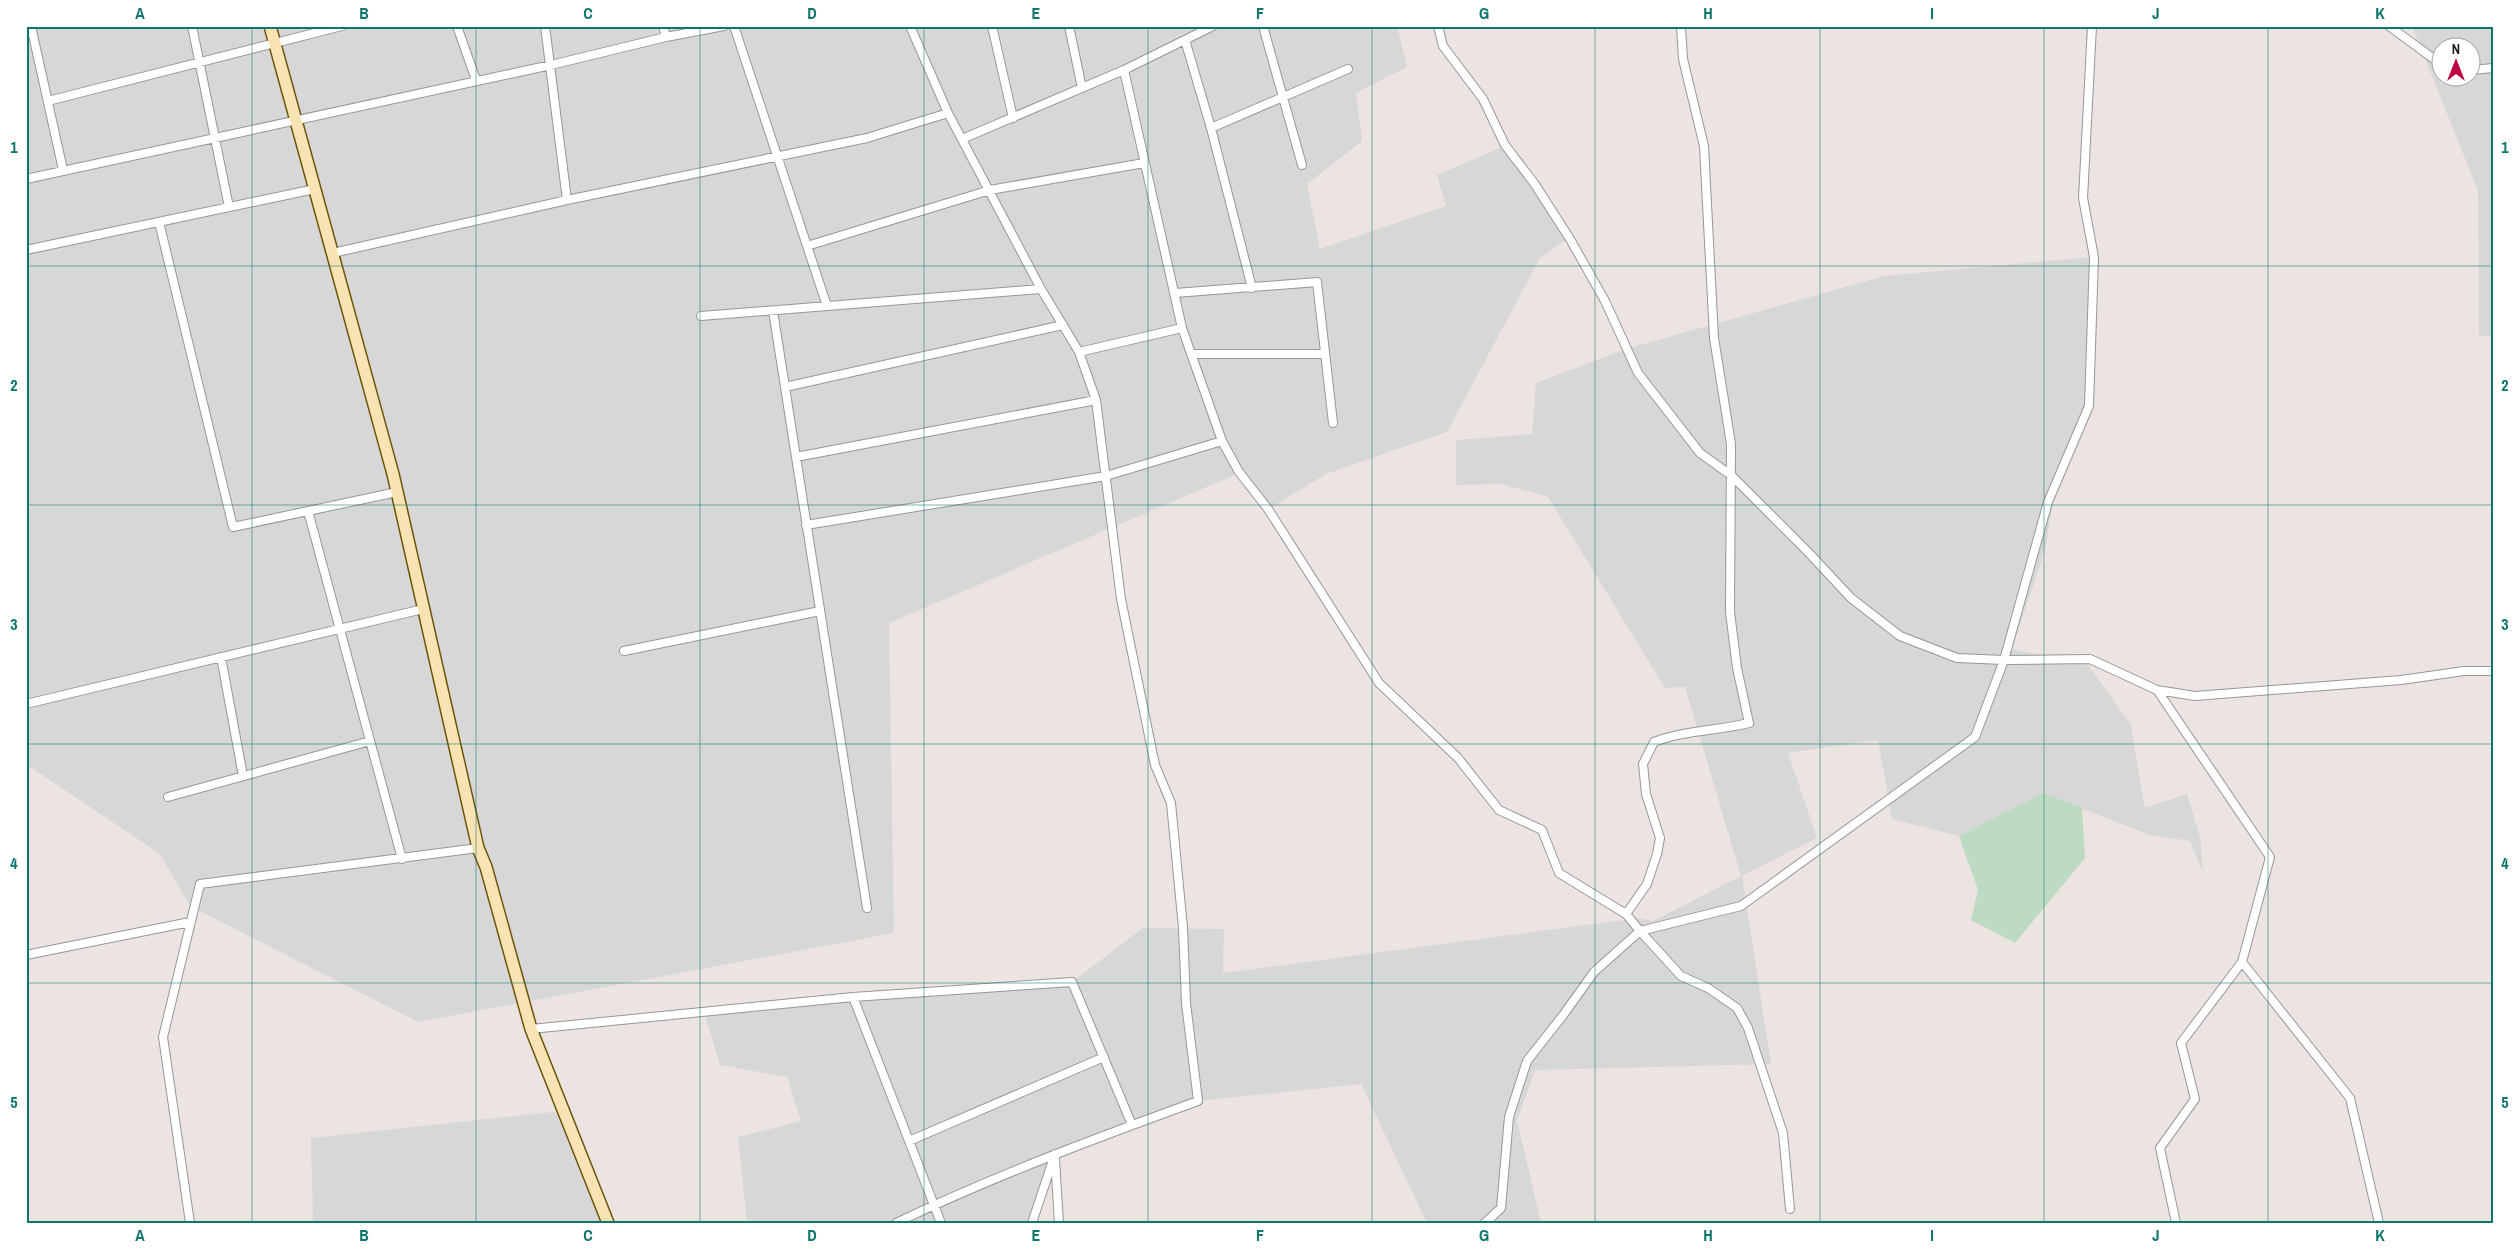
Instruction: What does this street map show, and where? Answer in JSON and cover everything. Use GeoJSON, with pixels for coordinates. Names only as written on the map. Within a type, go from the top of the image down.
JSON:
{"type":"FeatureCollection","features":[{"type":"Feature","properties":{"kind":"main road"},"geometry":{"type":"LineString","coordinates":[[270,26],[397,492],[478,848],[486,867],[531,1029],[608,1223]]}},
{"type":"Feature","properties":{"kind":"street"},"geometry":{"type":"LineString","coordinates":[[31,26],[63,170]]}},
{"type":"Feature","properties":{"kind":"street"},"geometry":{"type":"LineString","coordinates":[[192,26],[229,207]]}},
{"type":"Feature","properties":{"kind":"street"},"geometry":{"type":"LineString","coordinates":[[48,101],[342,26]]}},
{"type":"Feature","properties":{"kind":"street"},"geometry":{"type":"LineString","coordinates":[[458,26],[476,80]]}},
{"type":"Feature","properties":{"kind":"street"},"geometry":{"type":"LineString","coordinates":[[546,26],[567,200]]}},
{"type":"Feature","properties":{"kind":"street"},"geometry":{"type":"LineString","coordinates":[[662,26],[666,37]]}},
{"type":"Feature","properties":{"kind":"street"},"geometry":{"type":"LineString","coordinates":[[26,179],[294,119],[551,65],[666,37],[724,26]]}},
{"type":"Feature","properties":{"kind":"street"},"geometry":{"type":"LineString","coordinates":[[734,26],[827,306]]}},
{"type":"Feature","properties":{"kind":"street"},"geometry":{"type":"LineString","coordinates":[[896,1223],[1055,1154],[1198,1101],[1186,1002],[1183,928],[1171,803],[1155,765],[1121,599],[1096,400],[1079,352],[1041,289],[948,113],[910,26]]}},
{"type":"Feature","properties":{"kind":"street"},"geometry":{"type":"LineString","coordinates":[[992,26],[1013,118]]}},
{"type":"Feature","properties":{"kind":"street"},"geometry":{"type":"LineString","coordinates":[[1069,26],[1082,88]]}},
{"type":"Feature","properties":{"kind":"street"},"geometry":{"type":"LineString","coordinates":[[962,139],[1124,70],[1213,26]]}},
{"type":"Feature","properties":{"kind":"street"},"geometry":{"type":"LineString","coordinates":[[1263,26],[1302,165]]}},
{"type":"Feature","properties":{"kind":"street"},"geometry":{"type":"LineString","coordinates":[[1438,26],[1443,46],[1483,99],[1505,145],[1534,183],[1570,238],[1606,301],[1638,373],[1700,453],[1732,476],[1851,598],[1900,636],[1957,658],[2004,660],[2090,659],[2158,690],[2195,696],[2401,680],[2464,671],[2493,671]]}},
{"type":"Feature","properties":{"kind":"street"},"geometry":{"type":"LineString","coordinates":[[1626,914],[1647,884],[1658,854],[1660,838],[1646,794],[1644,764],[1654,742],[1678,733],[1728,728],[1749,723],[1736,668],[1730,612],[1731,444],[1714,338],[1704,146],[1683,59],[1681,26]]}},
{"type":"Feature","properties":{"kind":"street"},"geometry":{"type":"LineString","coordinates":[[1485,1223],[1501,1208],[1510,1117],[1527,1061],[1594,972],[1640,931],[1742,906],[1975,737],[2004,660],[2048,502],[2089,406],[2094,257],[2083,198],[2092,26]]}},
{"type":"Feature","properties":{"kind":"street"},"geometry":{"type":"LineString","coordinates":[[2389,26],[2432,58]]}},
{"type":"Feature","properties":{"kind":"street"},"geometry":{"type":"LineString","coordinates":[[1185,40],[1211,128],[1252,288]]}},
{"type":"Feature","properties":{"kind":"street"},"geometry":{"type":"LineString","coordinates":[[1211,128],[1348,69]]}},
{"type":"Feature","properties":{"kind":"street"},"geometry":{"type":"LineString","coordinates":[[1124,70],[1182,328],[1222,441],[1239,472],[1268,509],[1379,683],[1458,758],[1499,810],[1542,830],[1559,873],[1626,914],[1681,976],[1708,988],[1737,1008],[1748,1028],[1784,1133],[1790,1209]]}},
{"type":"Feature","properties":{"kind":"street"},"geometry":{"type":"LineString","coordinates":[[333,254],[567,200],[867,138],[948,113]]}},
{"type":"Feature","properties":{"kind":"street"},"geometry":{"type":"LineString","coordinates":[[807,246],[990,190],[1144,163]]}},
{"type":"Feature","properties":{"kind":"street"},"geometry":{"type":"LineString","coordinates":[[26,250],[314,189]]}},
{"type":"Feature","properties":{"kind":"street"},"geometry":{"type":"LineString","coordinates":[[159,222],[233,527],[397,492]]}},
{"type":"Feature","properties":{"kind":"street"},"geometry":{"type":"LineString","coordinates":[[1174,293],[1317,282],[1333,423]]}},
{"type":"Feature","properties":{"kind":"street"},"geometry":{"type":"LineString","coordinates":[[702,316],[773,312],[1041,289]]}},
{"type":"Feature","properties":{"kind":"street"},"geometry":{"type":"LineString","coordinates":[[773,312],[866,908]]}},
{"type":"Feature","properties":{"kind":"street"},"geometry":{"type":"LineString","coordinates":[[785,387],[1063,325]]}},
{"type":"Feature","properties":{"kind":"street"},"geometry":{"type":"LineString","coordinates":[[1079,352],[1182,328]]}},
{"type":"Feature","properties":{"kind":"street"},"geometry":{"type":"LineString","coordinates":[[1192,354],[1325,354]]}},
{"type":"Feature","properties":{"kind":"street"},"geometry":{"type":"LineString","coordinates":[[796,457],[1096,400]]}},
{"type":"Feature","properties":{"kind":"street"},"geometry":{"type":"LineString","coordinates":[[806,525],[1106,476],[1222,441]]}},
{"type":"Feature","properties":{"kind":"street"},"geometry":{"type":"LineString","coordinates":[[308,511],[402,859]]}},
{"type":"Feature","properties":{"kind":"street"},"geometry":{"type":"LineString","coordinates":[[26,704],[424,609]]}},
{"type":"Feature","properties":{"kind":"street"},"geometry":{"type":"LineString","coordinates":[[624,651],[820,610]]}},
{"type":"Feature","properties":{"kind":"street"},"geometry":{"type":"LineString","coordinates":[[221,657],[242,776]]}},
{"type":"Feature","properties":{"kind":"street"},"geometry":{"type":"LineString","coordinates":[[2158,690],[2270,857],[2242,962],[2181,1043],[2195,1099],[2160,1148],[2176,1223]]}},
{"type":"Feature","properties":{"kind":"street"},"geometry":{"type":"LineString","coordinates":[[168,797],[370,741]]}},
{"type":"Feature","properties":{"kind":"street"},"geometry":{"type":"LineString","coordinates":[[190,1223],[163,1038],[200,884],[478,848]]}},
{"type":"Feature","properties":{"kind":"street"},"geometry":{"type":"LineString","coordinates":[[26,955],[190,922]]}},
{"type":"Feature","properties":{"kind":"street"},"geometry":{"type":"LineString","coordinates":[[2242,962],[2350,1098],[2379,1223]]}},
{"type":"Feature","properties":{"kind":"street"},"geometry":{"type":"LineString","coordinates":[[531,1029],[853,997],[1072,982],[1132,1125]]}},
{"type":"Feature","properties":{"kind":"street"},"geometry":{"type":"LineString","coordinates":[[853,997],[941,1223]]}},
{"type":"Feature","properties":{"kind":"street"},"geometry":{"type":"LineString","coordinates":[[909,1141],[1104,1057]]}},
{"type":"Feature","properties":{"kind":"street"},"geometry":{"type":"LineString","coordinates":[[1032,1223],[1055,1154]]}},
{"type":"Feature","properties":{"kind":"street"},"geometry":{"type":"LineString","coordinates":[[1055,1154],[1059,1223]]}},
{"type":"Feature","properties":{"kind":"shaded area"},"geometry":{"type":"Polygon","coordinates":[[[26,26],[1397,26],[1407,67],[1356,93],[1362,141],[1307,184],[1320,249],[1446,206],[1437,175],[1502,147],[1531,184],[1566,240],[1540,258],[1447,432],[1326,474],[1272,507],[1244,471],[889,623],[894,933],[418,1022],[190,906],[160,854],[26,764],[26,26]]]}},
{"type":"Feature","properties":{"kind":"shaded area"},"geometry":{"type":"Polygon","coordinates":[[[2412,26],[2493,26],[2493,337],[2479,336],[2478,191],[2437,88],[2482,88],[2482,38],[2432,38],[2432,76],[2412,26]]]}},
{"type":"Feature","properties":{"kind":"shaded area"},"geometry":{"type":"Polygon","coordinates":[[[2093,257],[2090,406],[2053,504],[2045,550],[2012,649],[2088,665],[2131,725],[2145,808],[2187,794],[2200,837],[2203,872],[2190,841],[2150,835],[2044,794],[1959,836],[1892,819],[1878,740],[1788,753],[1817,838],[1742,876],[1771,1064],[1535,1070],[1517,1120],[1541,1223],[1427,1223],[1361,1084],[1198,1101],[1055,1154],[1032,1223],[747,1223],[738,1137],[801,1121],[787,1077],[720,1065],[704,1011],[1072,982],[1143,928],[1224,929],[1223,973],[1639,918],[1653,921],[1741,876],[1685,687],[1665,688],[1548,497],[1501,484],[1456,485],[1456,440],[1532,434],[1536,383],[1626,349],[1884,276],[2093,257]]]}},
{"type":"Feature","properties":{"kind":"shaded area"},"geometry":{"type":"Polygon","coordinates":[[[562,1111],[608,1223],[313,1223],[311,1138],[562,1111]]]}},
{"type":"Feature","properties":{"kind":"green space"},"geometry":{"type":"Polygon","coordinates":[[[2044,793],[2082,808],[2085,858],[2015,943],[1971,920],[1978,890],[1959,836],[2044,793]]]}}]}
